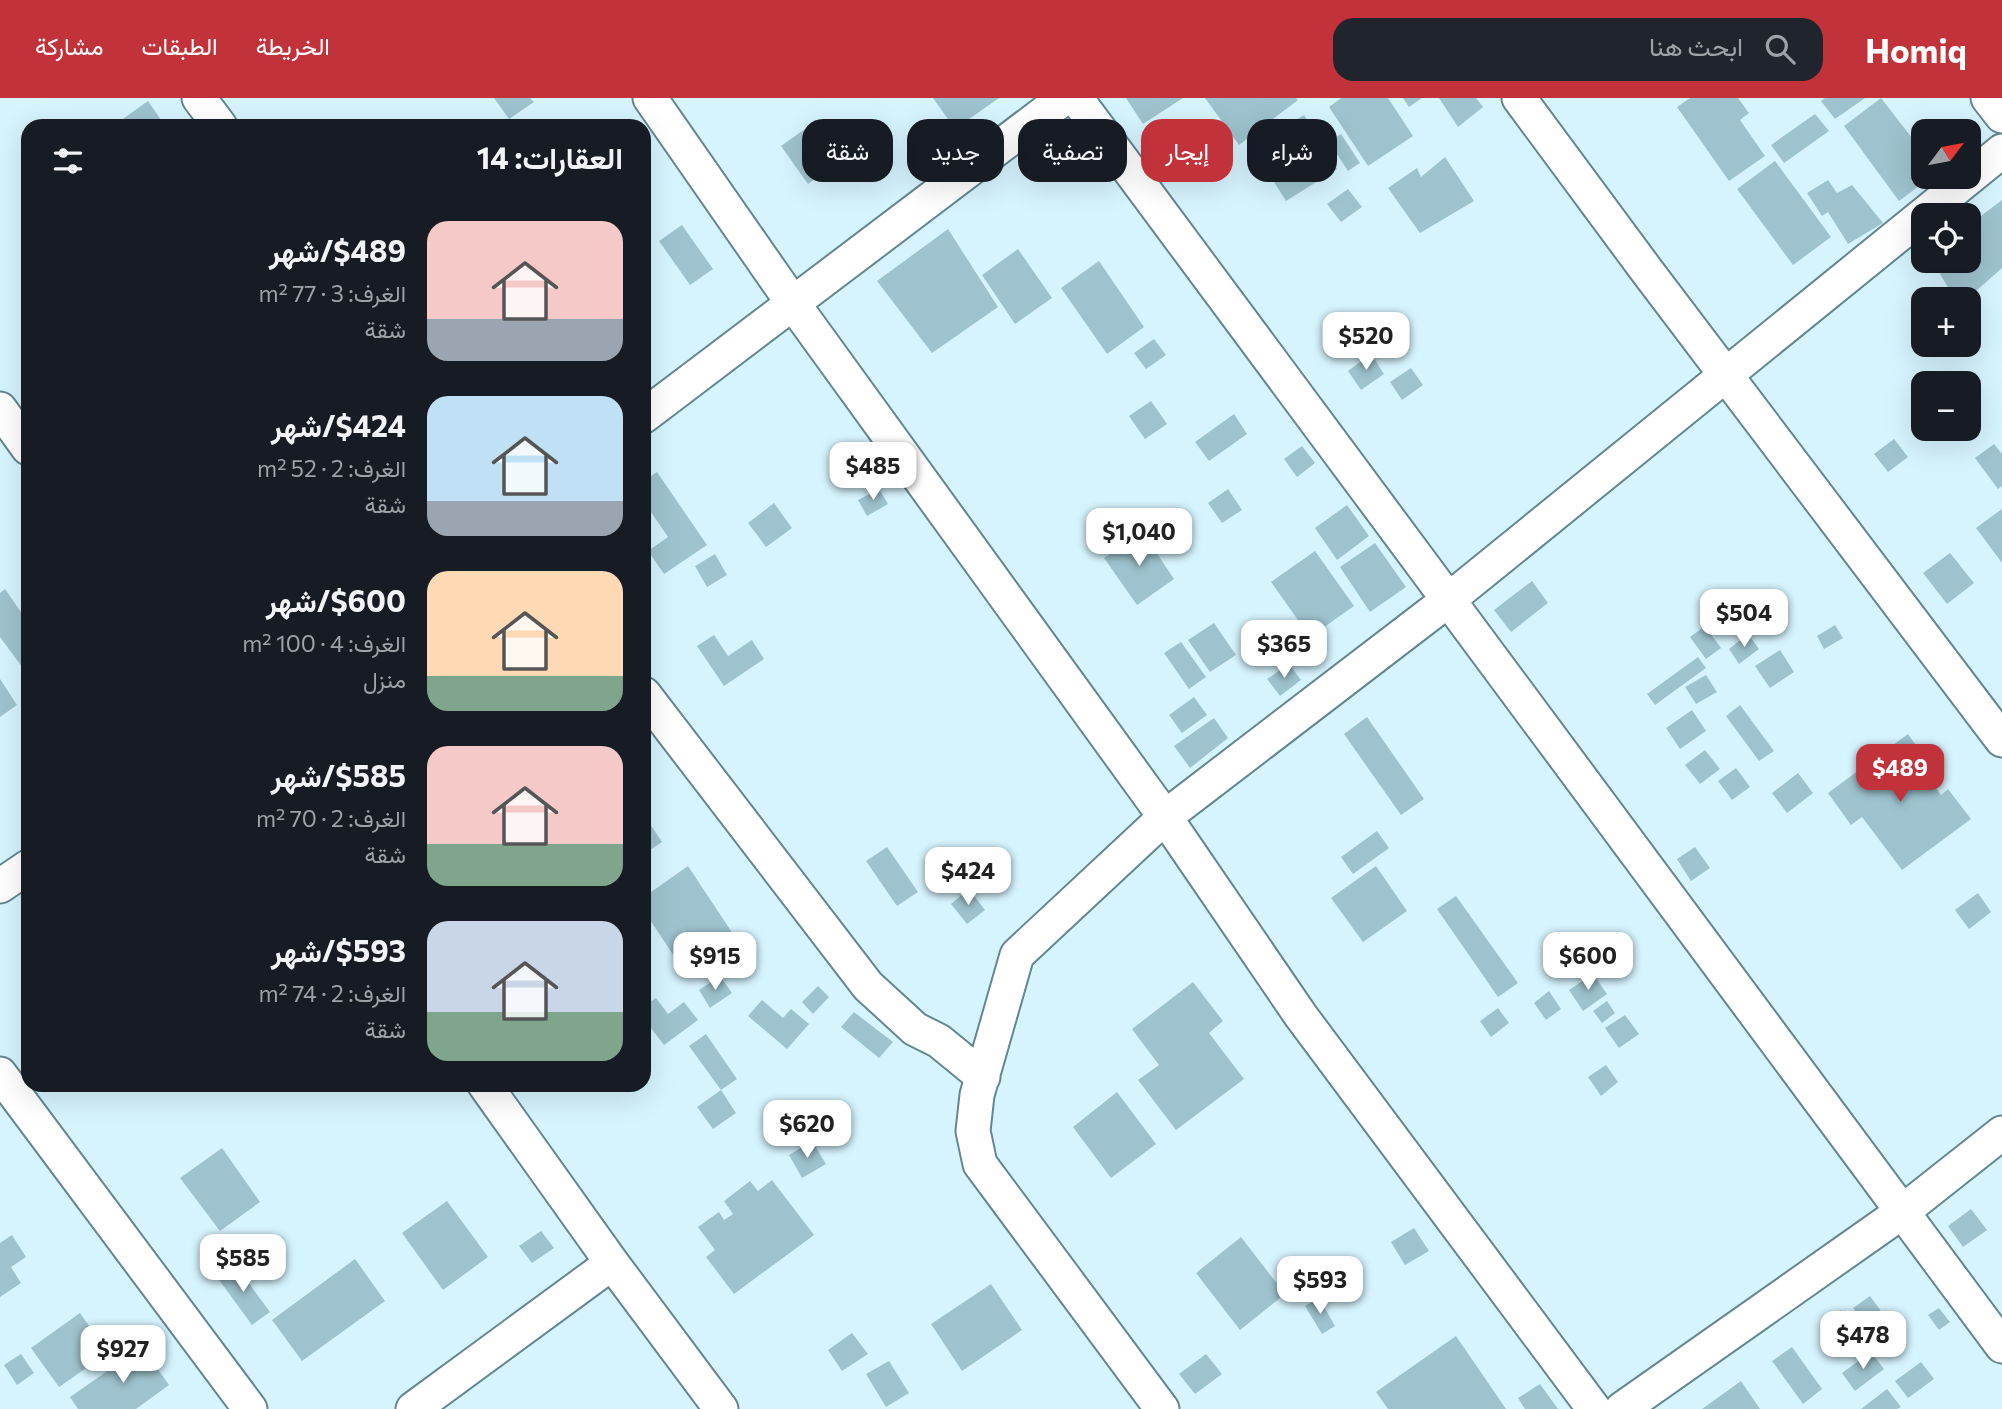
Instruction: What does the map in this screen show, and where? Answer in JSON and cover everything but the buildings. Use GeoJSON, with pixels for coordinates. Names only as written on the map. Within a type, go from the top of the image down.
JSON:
{"type":"FeatureCollection","features":[{"type":"Feature","properties":{"kind":"street"},"geometry":{"type":"LineString","coordinates":[[199,98],[215,119]]}},
{"type":"Feature","properties":{"kind":"street"},"geometry":{"type":"LineString","coordinates":[[650,98],[792,302],[1165,817],[1301,1017],[1594,1409]]}},
{"type":"Feature","properties":{"kind":"street"},"geometry":{"type":"LineString","coordinates":[[651,411],[1064,98]]}},
{"type":"Feature","properties":{"kind":"street"},"geometry":{"type":"LineString","coordinates":[[1076,98],[2002,1346]]}},
{"type":"Feature","properties":{"kind":"street"},"geometry":{"type":"LineString","coordinates":[[1519,98],[2002,740]]}},
{"type":"Feature","properties":{"kind":"street"},"geometry":{"type":"LineString","coordinates":[[1988,98],[2002,116]]}},
{"type":"Feature","properties":{"kind":"street"},"geometry":{"type":"LineString","coordinates":[[1162,1409],[981,1164],[975,1148],[973,1122],[977,1095],[1017,955],[1165,817],[1447,601],[2002,151]]}},
{"type":"Feature","properties":{"kind":"street"},"geometry":{"type":"LineString","coordinates":[[0,410],[21,438]]}},
{"type":"Feature","properties":{"kind":"street"},"geometry":{"type":"LineString","coordinates":[[651,703],[868,986],[915,1029],[939,1041],[983,1077]]}},
{"type":"Feature","properties":{"kind":"street"},"geometry":{"type":"LineString","coordinates":[[0,886],[21,872]]}},
{"type":"Feature","properties":{"kind":"street"},"geometry":{"type":"LineString","coordinates":[[0,1074],[250,1409]]}},
{"type":"Feature","properties":{"kind":"street"},"geometry":{"type":"LineString","coordinates":[[490,1092],[612,1263],[721,1409]]}},
{"type":"Feature","properties":{"kind":"street"},"geometry":{"type":"LineString","coordinates":[[1622,1409],[1902,1212],[2002,1133]]}},
{"type":"Feature","properties":{"kind":"street"},"geometry":{"type":"LineString","coordinates":[[414,1409],[612,1263]]}}]}
